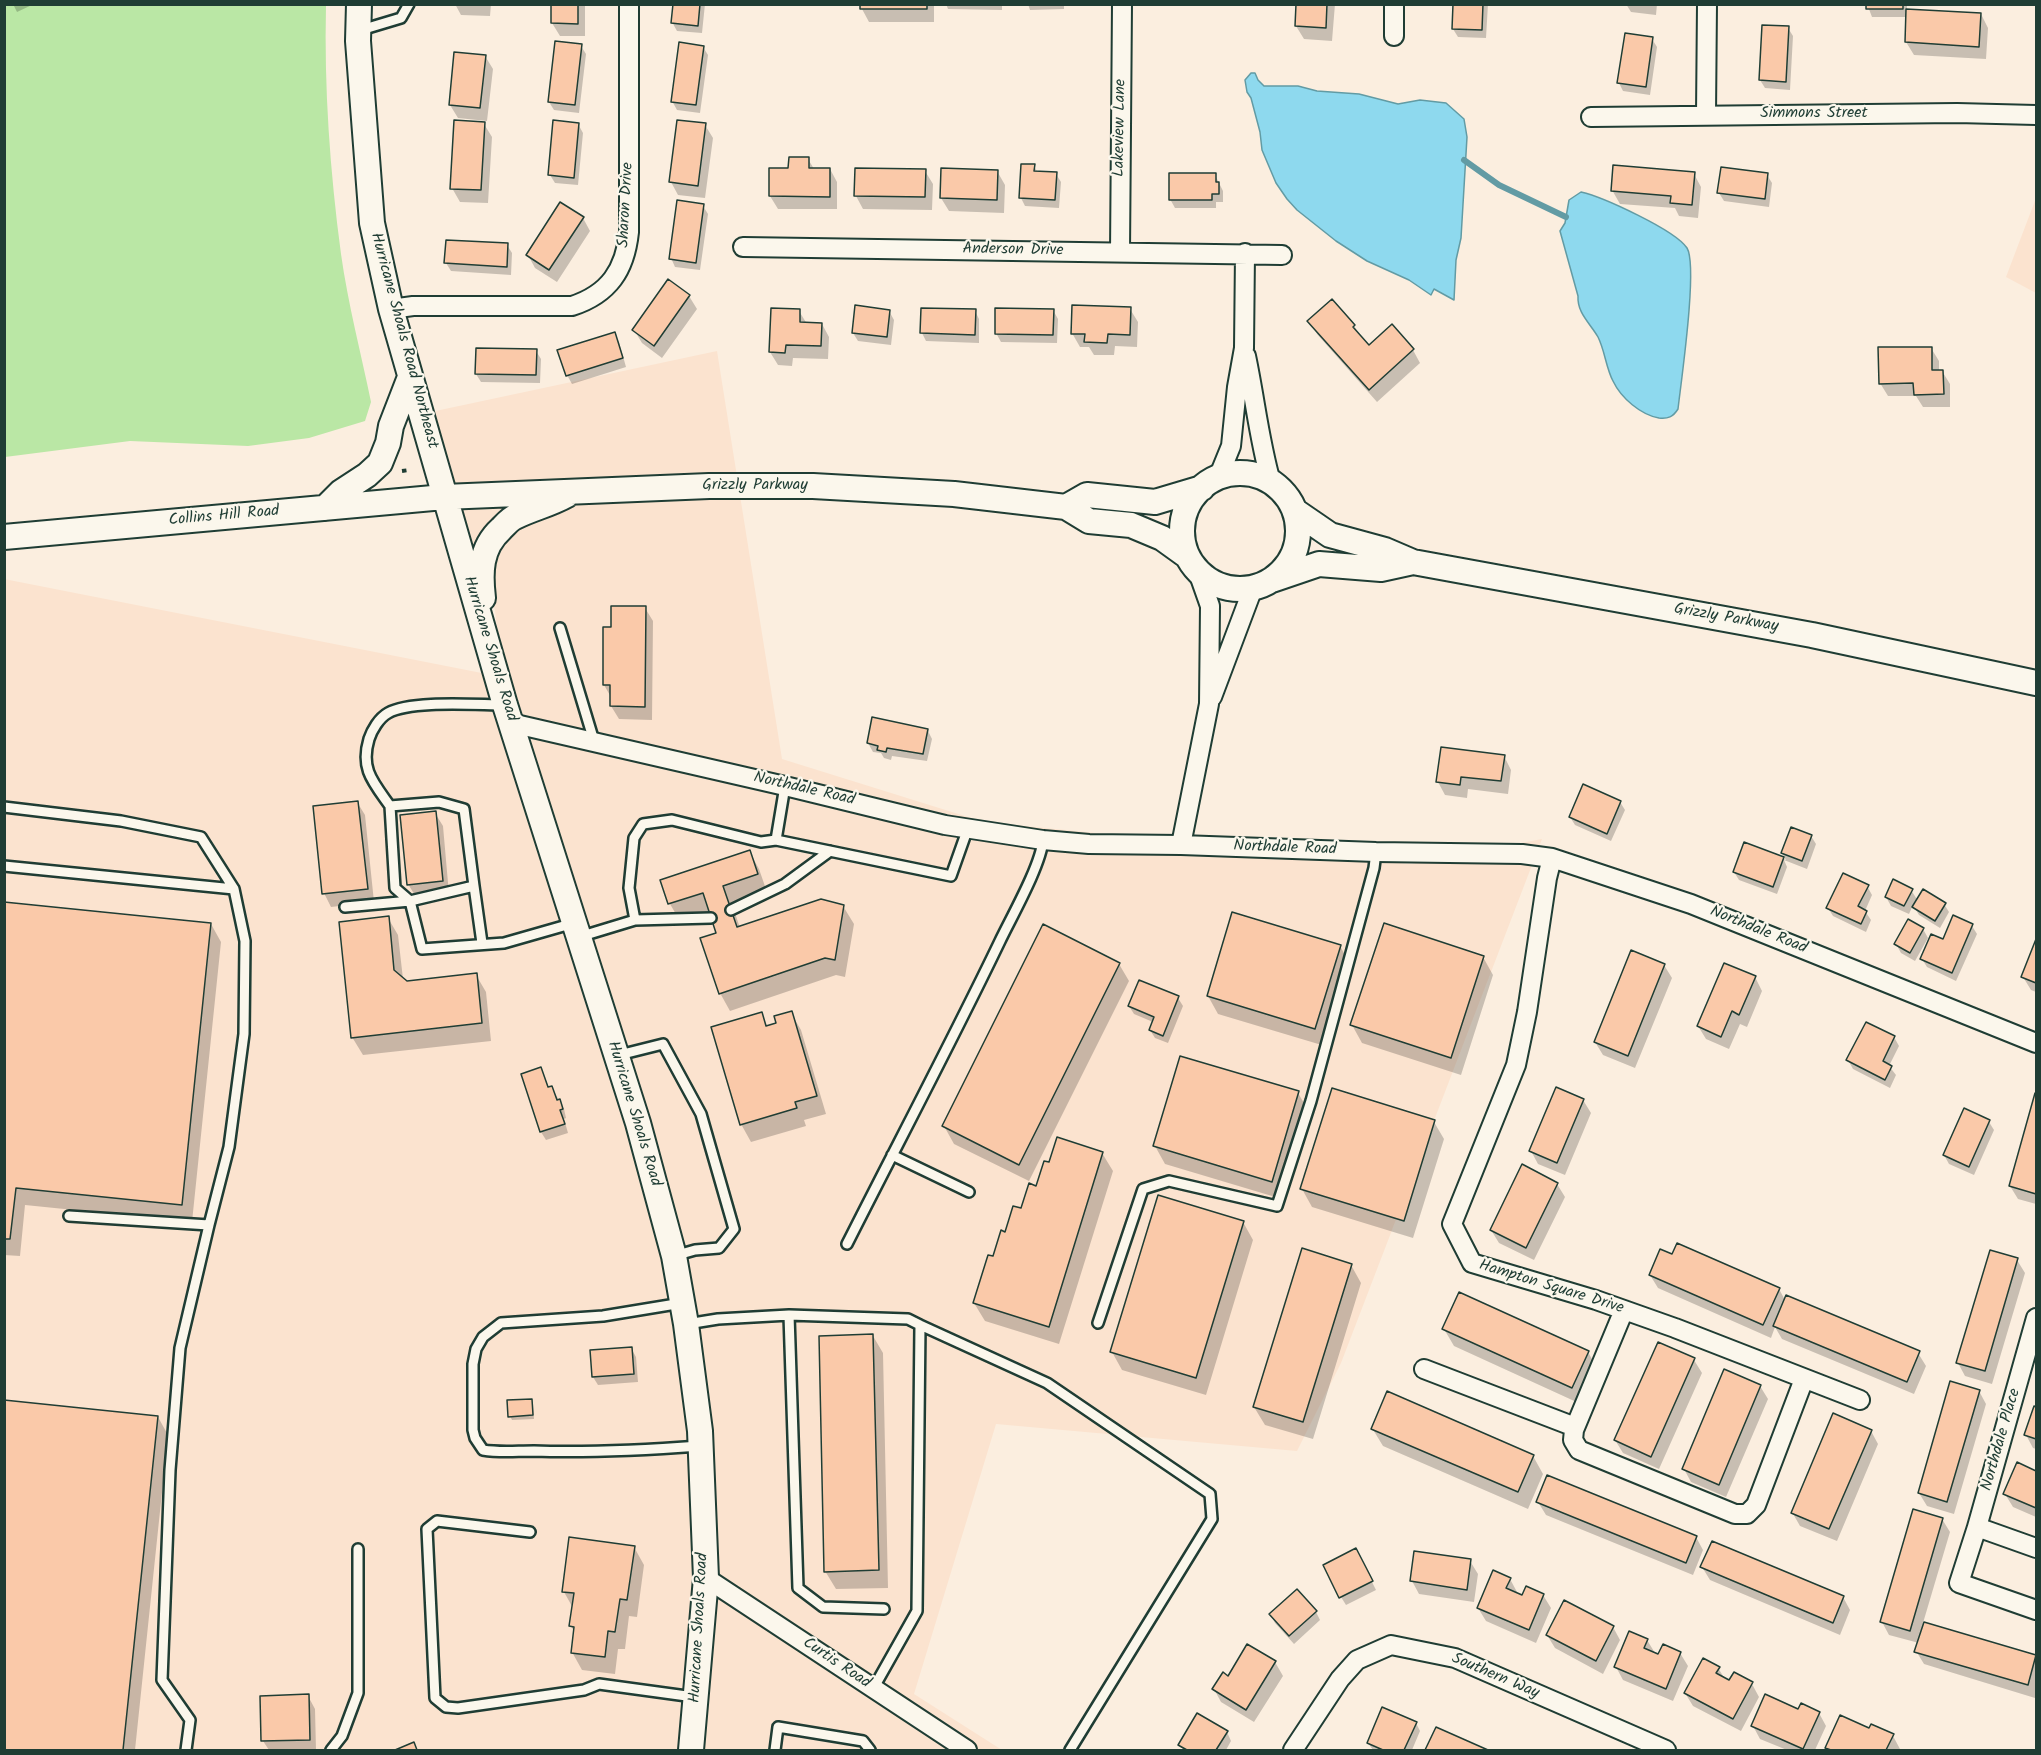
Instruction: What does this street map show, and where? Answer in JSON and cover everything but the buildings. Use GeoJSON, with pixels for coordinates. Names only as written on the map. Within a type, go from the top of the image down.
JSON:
{"type":"FeatureCollection","features":[{"type":"Feature","properties":{"kind":"street","name":"Hurricane Shoals Road Northeast"},"geometry":{"type":"LineString","coordinates":[[359,4],[358,31],[372,223],[391,309],[444,497]]}},
{"type":"Feature","properties":{"kind":"street","name":"Sharon Drive"},"geometry":{"type":"LineString","coordinates":[[391,309],[413,306],[572,306],[590,300],[606,288],[620,269],[627,248],[629,232],[629,4]]}},
{"type":"Feature","properties":{"kind":"street","name":"Lakeview Lane"},"geometry":{"type":"LineString","coordinates":[[1120,252],[1122,4]]}},
{"type":"Feature","properties":{"kind":"street"},"geometry":{"type":"LineString","coordinates":[[1394,4],[1394,36]]}},
{"type":"Feature","properties":{"kind":"street"},"geometry":{"type":"LineString","coordinates":[[1706,114],[1707,4]]}},
{"type":"Feature","properties":{"kind":"street","name":"Simmons Street"},"geometry":{"type":"LineString","coordinates":[[1591,117],[1706,114],[2037,115]]}},
{"type":"Feature","properties":{"kind":"street","name":"Anderson Drive"},"geometry":{"type":"LineString","coordinates":[[744,247],[1282,255]]}},
{"type":"Feature","properties":{"kind":"street"},"geometry":{"type":"LineString","coordinates":[[1181,845],[1209,704],[1210,606],[1183,538],[1184,519],[1190,502],[1210,483],[1231,446],[1237,387],[1244,348],[1245,253]]}},
{"type":"Feature","properties":{"kind":"street"},"geometry":{"type":"LineString","coordinates":[[1244,348],[1262,449],[1271,482]]}},
{"type":"Feature","properties":{"kind":"street"},"geometry":{"type":"LineString","coordinates":[[326,508],[341,492],[367,476],[380,463],[388,443],[391,426],[410,377]]}},
{"type":"Feature","properties":{"kind":"street"},"geometry":{"type":"LineString","coordinates":[[1193,564],[1214,583],[1233,589],[1262,584],[1286,567],[1295,550],[1298,531],[1295,511],[1285,494],[1271,482],[1254,475],[1236,473],[1210,483]]}},
{"type":"Feature","properties":{"kind":"street","name":"Grizzly Parkway"},"geometry":{"type":"LineString","coordinates":[[1066,507],[1087,495],[1155,502],[1210,483]]}},
{"type":"Feature","properties":{"kind":"street","name":"Grizzly Parkway"},"geometry":{"type":"LineString","coordinates":[[444,497],[709,486],[845,486],[954,494],[1066,507],[1089,521],[1131,525],[1162,538],[1193,564]]}},
{"type":"Feature","properties":{"kind":"street"},"geometry":{"type":"LineString","coordinates":[[480,619],[484,603],[481,576],[483,557],[494,535],[513,518],[549,505],[575,491]]}},
{"type":"Feature","properties":{"kind":"street","name":"Collins Hill Road"},"geometry":{"type":"LineString","coordinates":[[4,537],[444,497]]}},
{"type":"Feature","properties":{"kind":"street","name":"Hurricane Shoals Road"},"geometry":{"type":"LineString","coordinates":[[444,497],[508,714],[638,1123],[674,1256],[684,1314],[700,1446],[706,1578],[691,1750]]}},
{"type":"Feature","properties":{"kind":"street","name":"Grizzly Parkway"},"geometry":{"type":"LineString","coordinates":[[1295,511],[1330,535],[1385,550],[1413,562],[1824,637],[2037,683]]}},
{"type":"Feature","properties":{"kind":"street","name":"Grizzly Parkway"},"geometry":{"type":"LineString","coordinates":[[1262,584],[1319,564],[1381,569],[1413,562]]}},
{"type":"Feature","properties":{"kind":"street"},"geometry":{"type":"LineString","coordinates":[[1209,704],[1262,584]]}},
{"type":"Feature","properties":{"kind":"street","name":"Northdale Road"},"geometry":{"type":"LineString","coordinates":[[508,714],[594,741],[945,825],[1043,840],[1089,844],[1522,854],[1552,858],[1691,904],[2037,1044]]}},
{"type":"Feature","properties":{"kind":"street","name":"Hampton Square Drive"},"geometry":{"type":"LineString","coordinates":[[1552,858],[1516,1065],[1452,1224],[1472,1263],[1624,1310],[1860,1400]]}},
{"type":"Feature","properties":{"kind":"street"},"geometry":{"type":"LineString","coordinates":[[1624,1310],[1575,1427],[1573,1440],[1579,1450],[1735,1514],[1747,1514],[1756,1505],[1804,1379]]}},
{"type":"Feature","properties":{"kind":"street","name":"Northdale Place"},"geometry":{"type":"LineString","coordinates":[[2037,1318],[2030,1367],[1959,1582],[2037,1610]]}},
{"type":"Feature","properties":{"kind":"street"},"geometry":{"type":"LineString","coordinates":[[1424,1369],[1575,1427]]}},
{"type":"Feature","properties":{"kind":"street"},"geometry":{"type":"LineString","coordinates":[[1977,1527],[2037,1548]]}},
{"type":"Feature","properties":{"kind":"street","name":"Curtis Road"},"geometry":{"type":"LineString","coordinates":[[706,1578],[967,1750]]}},
{"type":"Feature","properties":{"kind":"street","name":"Southern Way"},"geometry":{"type":"LineString","coordinates":[[1293,1750],[1340,1679],[1357,1660],[1391,1646],[1455,1658],[1665,1750]]}},
{"type":"Feature","properties":{"kind":"lane"},"geometry":{"type":"LineString","coordinates":[[358,31],[401,18],[409,4]]}},
{"type":"Feature","properties":{"kind":"lane"},"geometry":{"type":"LineString","coordinates":[[560,628],[594,741]]}},
{"type":"Feature","properties":{"kind":"lane"},"geometry":{"type":"LineString","coordinates":[[508,714],[410,706],[387,713],[372,730],[366,747],[365,766],[375,786],[390,806],[395,888],[410,901],[422,949],[504,943],[635,920],[711,918]]}},
{"type":"Feature","properties":{"kind":"lane"},"geometry":{"type":"LineString","coordinates":[[776,840],[785,786]]}},
{"type":"Feature","properties":{"kind":"lane"},"geometry":{"type":"LineString","coordinates":[[390,806],[439,802],[464,809],[482,943]]}},
{"type":"Feature","properties":{"kind":"lane"},"geometry":{"type":"LineString","coordinates":[[4,807],[121,821],[201,837],[234,889],[245,941],[244,1034],[229,1147],[180,1348],[170,1470],[162,1680],[190,1720],[186,1750]]}},
{"type":"Feature","properties":{"kind":"lane"},"geometry":{"type":"LineString","coordinates":[[635,920],[629,888],[634,838],[643,824],[672,820],[761,842],[776,840],[951,876],[968,828]]}},
{"type":"Feature","properties":{"kind":"lane"},"geometry":{"type":"LineString","coordinates":[[847,1244],[1011,918],[1038,857],[1043,840]]}},
{"type":"Feature","properties":{"kind":"lane"},"geometry":{"type":"LineString","coordinates":[[731,910],[785,884],[830,851]]}},
{"type":"Feature","properties":{"kind":"lane"},"geometry":{"type":"LineString","coordinates":[[1098,1323],[1143,1189],[1169,1181],[1277,1206],[1311,1101],[1374,868],[1376,852]]}},
{"type":"Feature","properties":{"kind":"lane"},"geometry":{"type":"LineString","coordinates":[[4,866],[234,889]]}},
{"type":"Feature","properties":{"kind":"lane"},"geometry":{"type":"LineString","coordinates":[[345,907],[410,901],[474,886]]}},
{"type":"Feature","properties":{"kind":"lane"},"geometry":{"type":"LineString","coordinates":[[616,1056],[663,1044],[701,1114],[734,1229],[719,1248],[695,1250],[674,1256]]}},
{"type":"Feature","properties":{"kind":"lane"},"geometry":{"type":"LineString","coordinates":[[892,1155],[969,1192]]}},
{"type":"Feature","properties":{"kind":"lane"},"geometry":{"type":"LineString","coordinates":[[69,1216],[209,1225]]}},
{"type":"Feature","properties":{"kind":"lane"},"geometry":{"type":"LineString","coordinates":[[700,1446],[599,1453],[524,1451],[498,1453],[483,1450],[473,1430],[473,1364],[476,1349],[483,1337],[501,1323],[603,1316],[684,1314],[718,1319],[789,1315],[908,1319],[1047,1383],[1210,1494],[1212,1519],[1070,1750]]}},
{"type":"Feature","properties":{"kind":"lane"},"geometry":{"type":"LineString","coordinates":[[789,1315],[798,1588],[823,1607],[884,1609]]}},
{"type":"Feature","properties":{"kind":"lane"},"geometry":{"type":"LineString","coordinates":[[873,1689],[917,1611],[920,1325]]}},
{"type":"Feature","properties":{"kind":"lane"},"geometry":{"type":"LineString","coordinates":[[530,1532],[437,1521],[427,1529],[435,1698],[446,1707],[458,1708],[584,1690],[599,1684],[697,1698]]}},
{"type":"Feature","properties":{"kind":"lane"},"geometry":{"type":"LineString","coordinates":[[331,1750],[342,1736],[358,1693],[358,1549]]}},
{"type":"Feature","properties":{"kind":"lane"},"geometry":{"type":"LineString","coordinates":[[775,1750],[778,1727],[863,1741],[870,1750]]}},
{"type":"Feature","properties":{"kind":"path"},"geometry":{"type":"LineString","coordinates":[[404,479],[402,471],[409,470]]}},
{"type":"Feature","properties":{"kind":"shaded area"},"geometry":{"type":"Polygon","coordinates":[[[2036,198],[2036,293],[2006,277],[2036,198]]]}},
{"type":"Feature","properties":{"kind":"shaded area"},"geometry":{"type":"Polygon","coordinates":[[[717,351],[782,759],[984,822],[1411,864],[1542,839],[1341,1363],[1297,1451],[996,1424],[914,1694],[1002,1750],[5,1750],[4,579],[502,677],[495,610],[412,416],[717,351]]]}},
{"type":"Feature","properties":{"kind":"green space"},"geometry":{"type":"Polygon","coordinates":[[[4,5],[326,5],[327,98],[334,192],[344,273],[371,402],[365,421],[309,438],[248,446],[130,441],[5,457],[4,5]]]}},
{"type":"Feature","properties":{"kind":"water"},"geometry":{"type":"Polygon","coordinates":[[[1251,73],[1255,73],[1264,86],[1298,86],[1317,91],[1359,94],[1398,104],[1420,100],[1446,103],[1464,119],[1467,137],[1461,238],[1456,260],[1454,300],[1434,289],[1431,295],[1409,280],[1367,261],[1336,241],[1297,210],[1287,199],[1276,183],[1262,150],[1260,132],[1245,80],[1251,73]]]}},
{"type":"Feature","properties":{"kind":"water"},"geometry":{"type":"Polygon","coordinates":[[[1581,192],[1621,207],[1654,224],[1687,248],[1691,277],[1688,325],[1678,409],[1670,417],[1659,418],[1645,413],[1621,394],[1611,376],[1598,337],[1580,308],[1560,231],[1565,223],[1569,200],[1581,192]]]}},
{"type":"Feature","properties":{"kind":"waterway"},"geometry":{"type":"LineString","coordinates":[[1464,160],[1499,185],[1566,217]]}}]}
